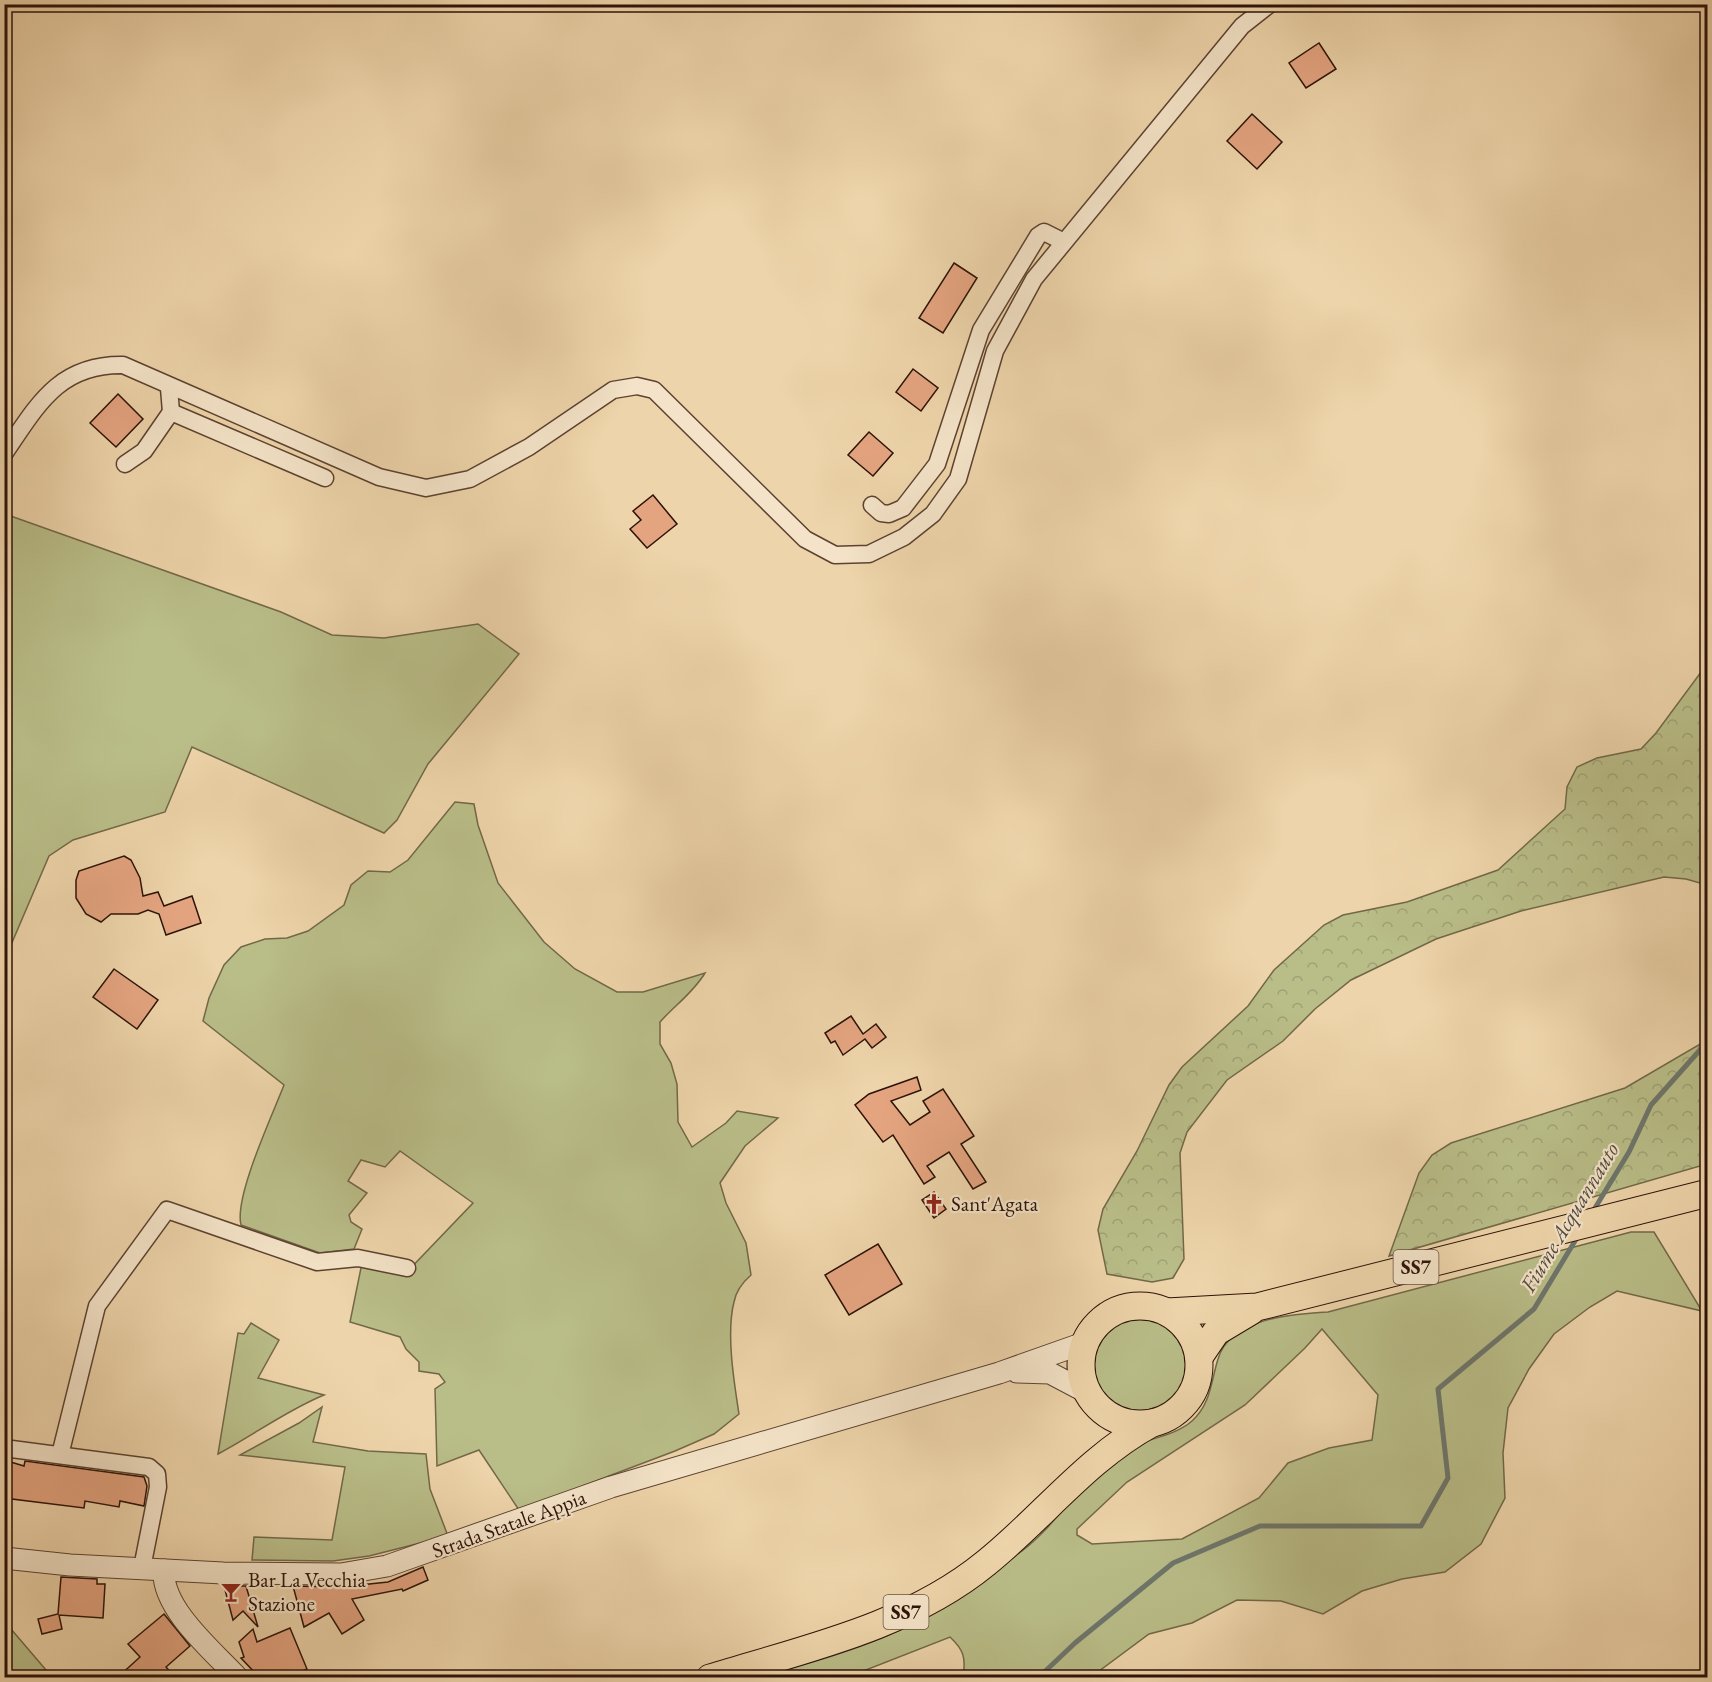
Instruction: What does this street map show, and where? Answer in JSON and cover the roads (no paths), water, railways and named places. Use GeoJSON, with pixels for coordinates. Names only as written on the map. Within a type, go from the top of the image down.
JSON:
{"type":"FeatureCollection","features":[{"type":"Feature","properties":{"kind":"main road","name":"Strada Statale Appia"},"geometry":{"type":"LineString","coordinates":[[1167,1312],[1189,1330],[1199,1357],[1199,1375],[1188,1399],[1169,1417],[1152,1423],[1131,1424],[1112,1417],[1091,1399],[1080,1366],[1087,1338],[1108,1314],[1122,1308],[1138,1305],[1167,1312],[1257,1307],[1707,1193]]}},
{"type":"Feature","properties":{"kind":"main road","name":"Strada Statale Appia"},"geometry":{"type":"LineString","coordinates":[[1199,1357],[1216,1332],[1257,1307]]}},
{"type":"Feature","properties":{"kind":"main road","name":"SS7"},"geometry":{"type":"LineString","coordinates":[[1068,1486],[1098,1438],[1091,1399]]}},
{"type":"Feature","properties":{"kind":"main road","name":"SS7"},"geometry":{"type":"LineString","coordinates":[[710,1677],[862,1630],[921,1605],[985,1564],[1068,1486],[1121,1442],[1152,1423]]}},
{"type":"Feature","properties":{"kind":"street"},"geometry":{"type":"LineString","coordinates":[[4,454],[30,416],[52,391],[85,368],[123,365],[169,388],[379,477],[426,488],[470,479],[529,447],[613,390],[637,386],[654,390],[805,538],[836,555],[869,554],[904,537],[933,514],[958,479],[995,351],[1034,279],[1242,26],[1270,4]]}},
{"type":"Feature","properties":{"kind":"street"},"geometry":{"type":"LineString","coordinates":[[872,505],[881,513],[889,514],[903,508],[937,464],[981,330],[1038,236],[1044,232],[1064,242]]}},
{"type":"Feature","properties":{"kind":"street"},"geometry":{"type":"LineString","coordinates":[[125,464],[144,451],[171,412],[169,388]]}},
{"type":"Feature","properties":{"kind":"street"},"geometry":{"type":"LineString","coordinates":[[171,412],[325,478]]}},
{"type":"Feature","properties":{"kind":"street"},"geometry":{"type":"LineString","coordinates":[[60,1455],[97,1306],[167,1210],[317,1262],[358,1258],[407,1268]]}},
{"type":"Feature","properties":{"kind":"street","name":"Strada Statale Appia"},"geometry":{"type":"LineString","coordinates":[[4,1558],[70,1565],[164,1570],[341,1574],[387,1566],[611,1487],[999,1373],[1081,1344],[1087,1338]]}},
{"type":"Feature","properties":{"kind":"street","name":"Strada Statale Appia"},"geometry":{"type":"LineString","coordinates":[[999,1373],[1050,1374],[1091,1399]]}},
{"type":"Feature","properties":{"kind":"street"},"geometry":{"type":"LineString","coordinates":[[4,1448],[149,1467],[157,1474],[158,1486],[142,1568]]}},
{"type":"Feature","properties":{"kind":"street"},"geometry":{"type":"LineString","coordinates":[[164,1570],[165,1589],[174,1607],[238,1677]]}},
{"type":"Feature","properties":{"kind":"waterway","name":"Fiume Acquannauto"},"geometry":{"type":"LineString","coordinates":[[1592,1213],[1629,1152],[1651,1105],[1708,1041]]}},
{"type":"Feature","properties":{"kind":"waterway","name":"Fiume Acquannauto"},"geometry":{"type":"LineString","coordinates":[[1038,1678],[1075,1643],[1173,1563],[1260,1526],[1421,1526],[1448,1478],[1438,1389],[1534,1309],[1578,1236]]}},
{"type":"Feature","properties":{"kind":"place","name":"Sant'Agata"},"geometry":{"type":"Point","coordinates":[934,1204]}},
{"type":"Feature","properties":{"kind":"place","name":"Bar La Vecchia Stazione"},"geometry":{"type":"Point","coordinates":[231,1592]}}]}
